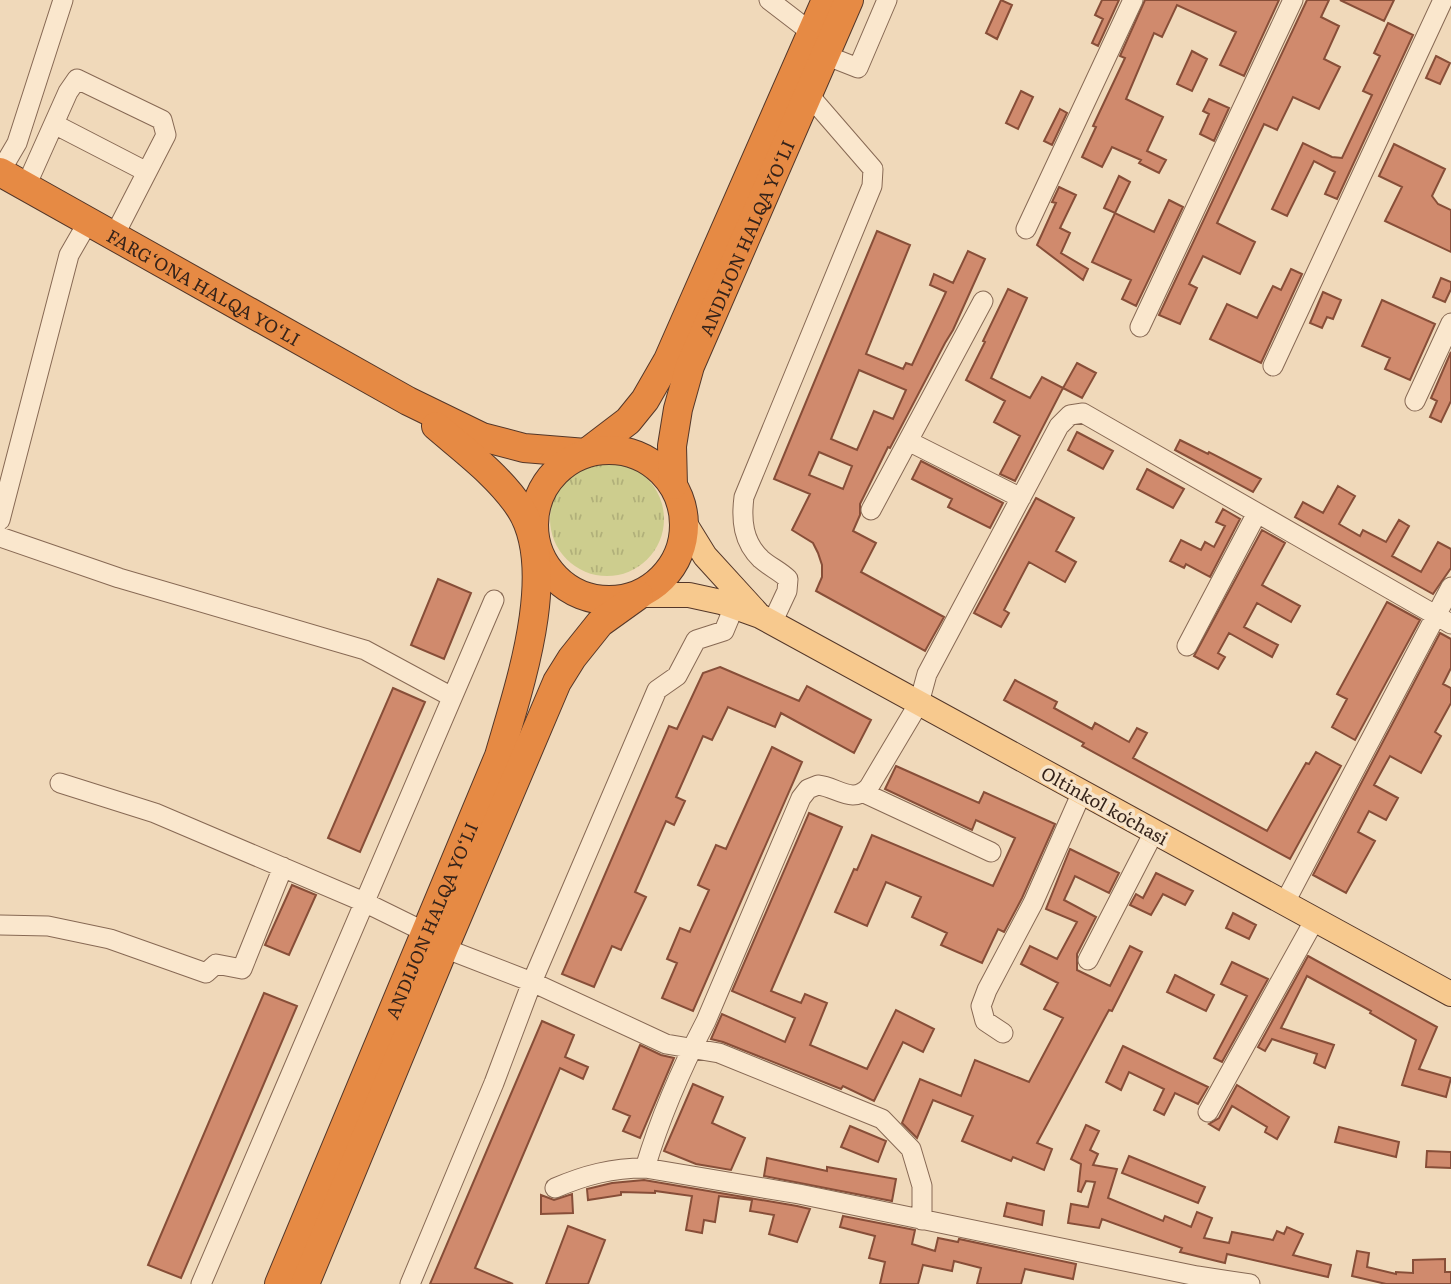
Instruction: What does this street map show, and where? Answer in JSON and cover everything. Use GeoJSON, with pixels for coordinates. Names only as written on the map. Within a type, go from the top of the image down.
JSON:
{"type":"FeatureCollection","features":[{"type":"Feature","properties":{"kind":"highway","name":"ANDIJON HALQA YO‘LI"},"geometry":{"type":"LineString","coordinates":[[673,485],[672,446],[690,366],[808,94],[826,0]]}},
{"type":"Feature","properties":{"kind":"highway","name":"ANDIJON HALQA YO‘LI"},"geometry":{"type":"LineString","coordinates":[[586,453],[628,422],[645,400],[668,360],[819,44],[849,0]]}},
{"type":"Feature","properties":{"kind":"highway","name":"FARG‘ONA HALQA YO‘LI"},"geometry":{"type":"LineString","coordinates":[[0,172],[408,401],[482,437],[524,448],[586,453]]}},
{"type":"Feature","properties":{"kind":"highway","name":"FARG‘ONA HALQA YO‘LI"},"geometry":{"type":"LineString","coordinates":[[408,401],[477,462],[509,495],[521,510],[536,545]]}},
{"type":"Feature","properties":{"kind":"highway"},"geometry":{"type":"LineString","coordinates":[[610,449],[635,454],[656,466],[673,485],[681,503],[684,523],[682,545],[673,566],[658,583],[639,595],[613,600],[588,598],[565,587],[547,568],[536,545],[533,522],[535,510],[537,499],[548,479],[565,463],[586,453],[610,449]]}},
{"type":"Feature","properties":{"kind":"highway","name":"ANDIJON HALQA YO‘LI"},"geometry":{"type":"LineString","coordinates":[[305,1284],[435,940],[499,756],[526,665],[534,620],[536,545]]}},
{"type":"Feature","properties":{"kind":"highway","name":"ANDIJON HALQA YO‘LI"},"geometry":{"type":"LineString","coordinates":[[279,1284],[435,940],[557,682],[600,623],[639,595]]}},
{"type":"Feature","properties":{"kind":"main road","name":"Oltinkoʻl koʻchasi"},"geometry":{"type":"LineString","coordinates":[[684,523],[737,601],[766,619],[1451,994]]}},
{"type":"Feature","properties":{"kind":"main road","name":"Oltinkoʻl koʻchasi"},"geometry":{"type":"LineString","coordinates":[[639,595],[689,595],[737,601]]}},
{"type":"Feature","properties":{"kind":"street"},"geometry":{"type":"LineString","coordinates":[[0,172],[17,143],[63,0]]}},
{"type":"Feature","properties":{"kind":"street"},"geometry":{"type":"LineString","coordinates":[[769,0],[819,44],[858,68],[887,0]]}},
{"type":"Feature","properties":{"kind":"street"},"geometry":{"type":"LineString","coordinates":[[1026,229],[1133,0]]}},
{"type":"Feature","properties":{"kind":"street"},"geometry":{"type":"LineString","coordinates":[[1140,327],[1293,0]]}},
{"type":"Feature","properties":{"kind":"street"},"geometry":{"type":"LineString","coordinates":[[1273,366],[1443,0]]}},
{"type":"Feature","properties":{"kind":"street"},"geometry":{"type":"LineString","coordinates":[[26,186],[68,92],[77,79],[162,120],[166,135],[114,236]]}},
{"type":"Feature","properties":{"kind":"street"},"geometry":{"type":"LineString","coordinates":[[766,619],[787,591],[788,579],[761,558],[746,537],[741,517],[744,497],[872,186],[873,169],[808,94]]}},
{"type":"Feature","properties":{"kind":"street"},"geometry":{"type":"LineString","coordinates":[[54,124],[147,172]]}},
{"type":"Feature","properties":{"kind":"street"},"geometry":{"type":"LineString","coordinates":[[0,520],[69,256],[88,222]]}},
{"type":"Feature","properties":{"kind":"street"},"geometry":{"type":"LineString","coordinates":[[871,510],[983,301]]}},
{"type":"Feature","properties":{"kind":"street"},"geometry":{"type":"LineString","coordinates":[[1415,401],[1451,323]]}},
{"type":"Feature","properties":{"kind":"street"},"geometry":{"type":"LineString","coordinates":[[645,1168],[652,1144],[692,1048],[802,798],[808,789],[818,785],[849,796],[864,793],[919,703],[927,674],[1059,426],[1070,415],[1083,414],[1443,619]]}},
{"type":"Feature","properties":{"kind":"street"},"geometry":{"type":"LineString","coordinates":[[908,441],[1021,498]]}},
{"type":"Feature","properties":{"kind":"street"},"geometry":{"type":"LineString","coordinates":[[1187,646],[1257,513]]}},
{"type":"Feature","properties":{"kind":"street"},"geometry":{"type":"LineString","coordinates":[[0,537],[119,578],[365,650],[452,697]]}},
{"type":"Feature","properties":{"kind":"street"},"geometry":{"type":"LineString","coordinates":[[1284,904],[1443,619],[1451,587]]}},
{"type":"Feature","properties":{"kind":"street"},"geometry":{"type":"LineString","coordinates":[[201,1284],[494,600]]}},
{"type":"Feature","properties":{"kind":"street"},"geometry":{"type":"LineString","coordinates":[[411,1284],[494,1083],[532,982],[657,690],[677,676],[696,640],[724,631],[737,601]]}},
{"type":"Feature","properties":{"kind":"street"},"geometry":{"type":"LineString","coordinates":[[60,783],[155,813],[283,867],[364,902],[435,940],[666,1044],[719,1053],[882,1119],[911,1149],[922,1186],[922,1220]]}},
{"type":"Feature","properties":{"kind":"street"},"geometry":{"type":"LineString","coordinates":[[1003,1033],[985,1021],[981,1006],[1033,903],[1082,792]]}},
{"type":"Feature","properties":{"kind":"street"},"geometry":{"type":"LineString","coordinates":[[864,793],[991,852]]}},
{"type":"Feature","properties":{"kind":"street"},"geometry":{"type":"LineString","coordinates":[[1088,960],[1154,832]]}},
{"type":"Feature","properties":{"kind":"street"},"geometry":{"type":"LineString","coordinates":[[0,925],[48,926],[110,939],[206,973],[216,964],[242,969],[283,867]]}},
{"type":"Feature","properties":{"kind":"street"},"geometry":{"type":"LineString","coordinates":[[1208,1112],[1314,920]]}},
{"type":"Feature","properties":{"kind":"street"},"geometry":{"type":"LineString","coordinates":[[555,1188],[583,1176],[620,1168],[645,1168],[799,1194],[1196,1280],[1250,1284]]}},
{"type":"Feature","properties":{"kind":"green space"},"geometry":{"type":"Polygon","coordinates":[[[607,462],[629,467],[647,479],[659,497],[664,519],[659,541],[647,559],[629,571],[607,576],[585,571],[567,559],[555,541],[550,519],[555,497],[567,479],[585,467],[607,462]]]}},
{"type":"Feature","properties":{"kind":"building"},"geometry":{"type":"Polygon","coordinates":[[[1001,0],[1012,5],[997,39],[986,33],[1001,0]]]}},
{"type":"Feature","properties":{"kind":"building"},"geometry":{"type":"Polygon","coordinates":[[[1102,0],[1119,0],[1098,46],[1092,43],[1103,19],[1095,15],[1102,0]]]}},
{"type":"Feature","properties":{"kind":"building"},"geometry":{"type":"Polygon","coordinates":[[[1145,0],[1279,0],[1244,76],[1220,65],[1236,32],[1177,5],[1162,37],[1154,33],[1126,99],[1163,117],[1147,151],[1166,160],[1159,173],[1139,163],[1141,160],[1112,147],[1102,167],[1082,157],[1096,127],[1093,126],[1125,58],[1120,56],[1145,0]]]}},
{"type":"Feature","properties":{"kind":"building"},"geometry":{"type":"Polygon","coordinates":[[[1307,0],[1329,0],[1321,17],[1339,26],[1324,59],[1340,67],[1319,109],[1293,97],[1277,130],[1264,124],[1217,223],[1255,242],[1240,274],[1203,256],[1189,284],[1197,288],[1180,324],[1159,315],[1307,0]]]}},
{"type":"Feature","properties":{"kind":"building"},"geometry":{"type":"Polygon","coordinates":[[[1340,0],[1394,0],[1384,21],[1340,0]]]}},
{"type":"Feature","properties":{"kind":"building"},"geometry":{"type":"Polygon","coordinates":[[[1388,23],[1413,35],[1337,199],[1325,194],[1335,172],[1314,161],[1287,216],[1272,209],[1303,143],[1332,157],[1342,158],[1372,95],[1363,91],[1380,56],[1374,53],[1388,23]]]}},
{"type":"Feature","properties":{"kind":"building"},"geometry":{"type":"Polygon","coordinates":[[[1192,51],[1207,59],[1192,91],[1177,84],[1192,51]]]}},
{"type":"Feature","properties":{"kind":"building"},"geometry":{"type":"Polygon","coordinates":[[[1436,56],[1450,63],[1440,84],[1426,78],[1436,56]]]}},
{"type":"Feature","properties":{"kind":"building"},"geometry":{"type":"Polygon","coordinates":[[[1021,91],[1033,97],[1018,129],[1006,123],[1021,91]]]}},
{"type":"Feature","properties":{"kind":"building"},"geometry":{"type":"Polygon","coordinates":[[[1209,99],[1229,108],[1214,141],[1200,134],[1209,114],[1203,111],[1209,99]]]}},
{"type":"Feature","properties":{"kind":"building"},"geometry":{"type":"Polygon","coordinates":[[[1060,109],[1067,113],[1052,145],[1044,141],[1060,109]]]}},
{"type":"Feature","properties":{"kind":"building"},"geometry":{"type":"Polygon","coordinates":[[[1394,144],[1445,169],[1432,196],[1438,204],[1451,210],[1451,252],[1385,221],[1402,187],[1379,176],[1394,144]]]}},
{"type":"Feature","properties":{"kind":"building"},"geometry":{"type":"Polygon","coordinates":[[[1119,176],[1130,182],[1115,213],[1104,208],[1119,176]]]}},
{"type":"Feature","properties":{"kind":"building"},"geometry":{"type":"Polygon","coordinates":[[[1059,187],[1076,195],[1060,228],[1070,233],[1061,253],[1088,269],[1083,280],[1037,245],[1056,203],[1052,202],[1059,187]]]}},
{"type":"Feature","properties":{"kind":"building"},"geometry":{"type":"Polygon","coordinates":[[[1169,200],[1183,207],[1136,306],[1122,299],[1131,280],[1092,262],[1115,213],[1154,232],[1169,200]]]}},
{"type":"Feature","properties":{"kind":"building"},"geometry":{"type":"Polygon","coordinates":[[[877,231],[910,245],[866,354],[903,369],[906,363],[912,365],[946,292],[930,285],[934,274],[953,283],[968,251],[985,259],[953,330],[890,448],[888,447],[860,504],[860,515],[853,531],[876,543],[861,572],[944,617],[925,651],[816,591],[822,577],[818,553],[813,543],[792,530],[810,494],[774,479],[877,231]],[[859,370],[831,439],[857,450],[874,411],[893,419],[906,390],[859,370]],[[819,452],[809,475],[843,489],[852,466],[819,452]]]}},
{"type":"Feature","properties":{"kind":"building"},"geometry":{"type":"Polygon","coordinates":[[[1291,269],[1302,274],[1261,363],[1210,339],[1227,304],[1257,318],[1273,286],[1281,290],[1291,269]]]}},
{"type":"Feature","properties":{"kind":"building"},"geometry":{"type":"Polygon","coordinates":[[[1441,278],[1451,282],[1445,302],[1433,297],[1441,278]]]}},
{"type":"Feature","properties":{"kind":"building"},"geometry":{"type":"Polygon","coordinates":[[[1008,289],[1027,298],[991,378],[1030,398],[1042,377],[1063,388],[1015,481],[1000,474],[1020,436],[994,422],[1005,401],[966,380],[1008,289]]]}},
{"type":"Feature","properties":{"kind":"building"},"geometry":{"type":"Polygon","coordinates":[[[1323,292],[1341,300],[1333,319],[1327,317],[1322,328],[1310,323],[1323,292]]]}},
{"type":"Feature","properties":{"kind":"building"},"geometry":{"type":"Polygon","coordinates":[[[1382,300],[1435,324],[1410,380],[1385,369],[1390,358],[1362,346],[1382,300]]]}},
{"type":"Feature","properties":{"kind":"building"},"geometry":{"type":"Polygon","coordinates":[[[1451,352],[1451,401],[1441,422],[1430,417],[1437,401],[1431,398],[1451,352]]]}},
{"type":"Feature","properties":{"kind":"building"},"geometry":{"type":"Polygon","coordinates":[[[1077,363],[1096,373],[1082,398],[1063,388],[1077,363]]]}},
{"type":"Feature","properties":{"kind":"building"},"geometry":{"type":"Polygon","coordinates":[[[1077,432],[1113,451],[1103,469],[1068,450],[1077,432]]]}},
{"type":"Feature","properties":{"kind":"building"},"geometry":{"type":"Polygon","coordinates":[[[1180,440],[1261,479],[1253,492],[1175,450],[1180,440]]]}},
{"type":"Feature","properties":{"kind":"building"},"geometry":{"type":"Polygon","coordinates":[[[921,461],[1003,503],[990,528],[948,507],[952,499],[912,479],[921,461]]]}},
{"type":"Feature","properties":{"kind":"building"},"geometry":{"type":"Polygon","coordinates":[[[1147,469],[1184,489],[1173,508],[1137,489],[1147,469]]]}},
{"type":"Feature","properties":{"kind":"building"},"geometry":{"type":"Polygon","coordinates":[[[1338,486],[1355,496],[1339,524],[1360,536],[1363,530],[1386,542],[1399,520],[1409,526],[1392,556],[1421,572],[1438,542],[1451,549],[1451,568],[1433,594],[1295,517],[1303,502],[1323,513],[1338,486]]]}},
{"type":"Feature","properties":{"kind":"building"},"geometry":{"type":"Polygon","coordinates":[[[1036,498],[1074,518],[1056,551],[1076,562],[1065,582],[1029,562],[1004,610],[1009,613],[1001,627],[974,613],[1036,498]]]}},
{"type":"Feature","properties":{"kind":"building"},"geometry":{"type":"Polygon","coordinates":[[[1223,509],[1240,519],[1210,577],[1186,564],[1184,568],[1170,561],[1181,540],[1201,550],[1205,542],[1214,547],[1225,526],[1216,522],[1223,509]]]}},
{"type":"Feature","properties":{"kind":"building"},"geometry":{"type":"Polygon","coordinates":[[[1262,530],[1285,543],[1262,585],[1300,606],[1291,622],[1257,603],[1244,627],[1278,645],[1272,657],[1229,633],[1218,653],[1225,657],[1218,669],[1194,656],[1262,530]]]}},
{"type":"Feature","properties":{"kind":"building"},"geometry":{"type":"Polygon","coordinates":[[[438,579],[471,593],[444,659],[411,645],[438,579]]]}},
{"type":"Feature","properties":{"kind":"building"},"geometry":{"type":"Polygon","coordinates":[[[1387,602],[1420,620],[1355,740],[1332,727],[1347,699],[1337,694],[1387,602]]]}},
{"type":"Feature","properties":{"kind":"building"},"geometry":{"type":"Polygon","coordinates":[[[1440,633],[1451,639],[1451,668],[1443,684],[1451,688],[1451,703],[1435,732],[1441,736],[1421,773],[1390,756],[1374,785],[1398,798],[1386,820],[1369,811],[1358,832],[1375,841],[1346,893],[1313,875],[1440,633]]]}},
{"type":"Feature","properties":{"kind":"building"},"geometry":{"type":"Polygon","coordinates":[[[720,667],[799,701],[807,686],[871,720],[854,753],[781,713],[775,727],[728,707],[712,740],[703,736],[676,797],[685,801],[674,825],[666,821],[635,892],[646,897],[621,950],[612,946],[594,987],[562,974],[669,726],[677,729],[703,673],[720,667]]]}},
{"type":"Feature","properties":{"kind":"building"},"geometry":{"type":"Polygon","coordinates":[[[1015,680],[1057,702],[1054,708],[1092,729],[1095,723],[1129,742],[1137,728],[1147,733],[1133,758],[1267,831],[1306,763],[1309,764],[1316,752],[1341,766],[1290,859],[1082,746],[1084,743],[1004,700],[1015,680]]]}},
{"type":"Feature","properties":{"kind":"building"},"geometry":{"type":"Polygon","coordinates":[[[393,688],[425,702],[360,852],[328,838],[393,688]]]}},
{"type":"Feature","properties":{"kind":"building"},"geometry":{"type":"Polygon","coordinates":[[[772,747],[802,762],[693,1011],[662,998],[677,963],[667,959],[680,928],[690,932],[709,890],[698,885],[716,845],[726,849],[772,747]]]}},
{"type":"Feature","properties":{"kind":"building"},"geometry":{"type":"Polygon","coordinates":[[[896,766],[979,803],[984,792],[1055,824],[1022,898],[1004,932],[998,929],[982,963],[941,945],[947,933],[912,917],[921,897],[886,882],[867,926],[835,912],[872,835],[993,886],[1015,838],[976,820],[972,830],[885,789],[896,766]]]}},
{"type":"Feature","properties":{"kind":"building"},"geometry":{"type":"Polygon","coordinates":[[[809,813],[842,827],[771,991],[801,1003],[805,994],[827,1003],[810,1045],[867,1069],[896,1010],[934,1029],[923,1052],[903,1042],[874,1101],[843,1086],[841,1089],[711,1039],[722,1014],[785,1042],[795,1018],[732,991],[809,813]]]}},
{"type":"Feature","properties":{"kind":"building"},"geometry":{"type":"Polygon","coordinates":[[[1070,849],[1119,873],[1109,893],[1075,876],[1064,900],[1096,917],[1077,954],[1077,970],[1110,986],[1130,946],[1142,952],[1112,1011],[1109,1010],[1037,1143],[1052,1149],[1044,1170],[1013,1157],[1011,1161],[962,1141],[973,1116],[933,1100],[917,1138],[902,1123],[920,1079],[961,1096],[975,1060],[1029,1082],[1063,1018],[1044,1009],[1058,983],[1021,964],[1030,946],[1057,959],[1077,922],[1046,909],[1070,849]]]}},
{"type":"Feature","properties":{"kind":"building"},"geometry":{"type":"Polygon","coordinates":[[[1156,873],[1193,891],[1185,905],[1163,894],[1151,915],[1130,905],[1136,894],[1143,898],[1156,873]]]}},
{"type":"Feature","properties":{"kind":"building"},"geometry":{"type":"Polygon","coordinates":[[[292,885],[316,895],[289,955],[265,945],[292,885]]]}},
{"type":"Feature","properties":{"kind":"building"},"geometry":{"type":"Polygon","coordinates":[[[1233,913],[1256,925],[1249,939],[1226,928],[1233,913]]]}},
{"type":"Feature","properties":{"kind":"building"},"geometry":{"type":"Polygon","coordinates":[[[1308,956],[1437,1027],[1419,1069],[1451,1078],[1446,1097],[1402,1085],[1416,1040],[1370,1013],[1371,1011],[1307,976],[1281,1028],[1334,1045],[1325,1068],[1314,1063],[1317,1054],[1272,1039],[1265,1051],[1258,1047],[1308,956]]]}},
{"type":"Feature","properties":{"kind":"building"},"geometry":{"type":"Polygon","coordinates":[[[1232,962],[1268,979],[1222,1062],[1214,1058],[1247,996],[1221,984],[1232,962]]]}},
{"type":"Feature","properties":{"kind":"building"},"geometry":{"type":"Polygon","coordinates":[[[1175,975],[1214,995],[1206,1011],[1167,992],[1175,975]]]}},
{"type":"Feature","properties":{"kind":"building"},"geometry":{"type":"Polygon","coordinates":[[[264,993],[297,1006],[181,1278],[148,1265],[264,993]]]}},
{"type":"Feature","properties":{"kind":"building"},"geometry":{"type":"Polygon","coordinates":[[[542,1021],[574,1035],[565,1057],[588,1067],[583,1079],[560,1068],[475,1268],[513,1284],[430,1284],[542,1021]]]}},
{"type":"Feature","properties":{"kind":"building"},"geometry":{"type":"Polygon","coordinates":[[[640,1045],[674,1058],[640,1138],[623,1131],[630,1116],[613,1109],[640,1045]]]}},
{"type":"Feature","properties":{"kind":"building"},"geometry":{"type":"Polygon","coordinates":[[[1123,1046],[1208,1087],[1198,1104],[1175,1093],[1164,1115],[1154,1110],[1164,1089],[1129,1072],[1121,1090],[1106,1082],[1123,1046]]]}},
{"type":"Feature","properties":{"kind":"building"},"geometry":{"type":"Polygon","coordinates":[[[693,1084],[723,1097],[712,1123],[745,1138],[731,1170],[696,1164],[664,1151],[693,1084]]]}},
{"type":"Feature","properties":{"kind":"building"},"geometry":{"type":"Polygon","coordinates":[[[1237,1085],[1289,1117],[1277,1139],[1265,1132],[1267,1127],[1232,1106],[1219,1130],[1209,1124],[1219,1118],[1237,1085]]]}},
{"type":"Feature","properties":{"kind":"building"},"geometry":{"type":"Polygon","coordinates":[[[1086,1125],[1099,1131],[1090,1150],[1098,1154],[1093,1165],[1117,1169],[1108,1198],[1163,1221],[1165,1216],[1191,1227],[1197,1212],[1212,1218],[1204,1238],[1229,1243],[1232,1232],[1273,1240],[1277,1231],[1284,1234],[1287,1227],[1303,1234],[1293,1255],[1331,1265],[1328,1277],[1227,1254],[1225,1263],[1180,1252],[1182,1248],[1102,1219],[1099,1228],[1068,1223],[1071,1204],[1088,1207],[1095,1182],[1086,1181],[1081,1192],[1078,1191],[1081,1164],[1071,1159],[1086,1125]]]}},
{"type":"Feature","properties":{"kind":"building"},"geometry":{"type":"Polygon","coordinates":[[[850,1126],[886,1141],[878,1162],[841,1147],[850,1126]]]}},
{"type":"Feature","properties":{"kind":"building"},"geometry":{"type":"Polygon","coordinates":[[[1339,1127],[1399,1142],[1396,1157],[1335,1142],[1339,1127]]]}},
{"type":"Feature","properties":{"kind":"building"},"geometry":{"type":"Polygon","coordinates":[[[1427,1151],[1451,1152],[1451,1168],[1426,1167],[1427,1151]]]}},
{"type":"Feature","properties":{"kind":"building"},"geometry":{"type":"Polygon","coordinates":[[[1129,1156],[1205,1187],[1198,1203],[1122,1173],[1129,1156]]]}},
{"type":"Feature","properties":{"kind":"building"},"geometry":{"type":"Polygon","coordinates":[[[767,1158],[827,1171],[827,1167],[896,1179],[892,1201],[764,1176],[767,1158]]]}},
{"type":"Feature","properties":{"kind":"building"},"geometry":{"type":"Polygon","coordinates":[[[644,1180],[810,1209],[797,1242],[769,1234],[774,1215],[750,1211],[752,1200],[719,1196],[715,1222],[704,1220],[702,1233],[686,1230],[692,1196],[655,1191],[621,1192],[621,1195],[588,1200],[587,1189],[644,1180]]]}},
{"type":"Feature","properties":{"kind":"building"},"geometry":{"type":"Polygon","coordinates":[[[572,1194],[573,1213],[541,1214],[541,1195],[554,1200],[572,1194]]]}},
{"type":"Feature","properties":{"kind":"building"},"geometry":{"type":"Polygon","coordinates":[[[1007,1203],[1044,1211],[1042,1225],[1004,1216],[1007,1203]]]}},
{"type":"Feature","properties":{"kind":"building"},"geometry":{"type":"Polygon","coordinates":[[[843,1216],[915,1230],[912,1244],[935,1251],[938,1238],[958,1242],[959,1239],[1076,1264],[1073,1279],[1025,1269],[1021,1284],[977,1284],[981,1268],[954,1261],[952,1271],[923,1265],[918,1284],[880,1284],[885,1262],[869,1258],[875,1236],[840,1227],[843,1216]]]}},
{"type":"Feature","properties":{"kind":"building"},"geometry":{"type":"Polygon","coordinates":[[[568,1226],[605,1240],[588,1284],[546,1284],[568,1226]]]}},
{"type":"Feature","properties":{"kind":"building"},"geometry":{"type":"Polygon","coordinates":[[[1357,1251],[1369,1253],[1367,1267],[1396,1274],[1413,1273],[1413,1260],[1445,1259],[1445,1272],[1451,1272],[1451,1284],[1386,1284],[1352,1276],[1357,1251]]]}}]}
